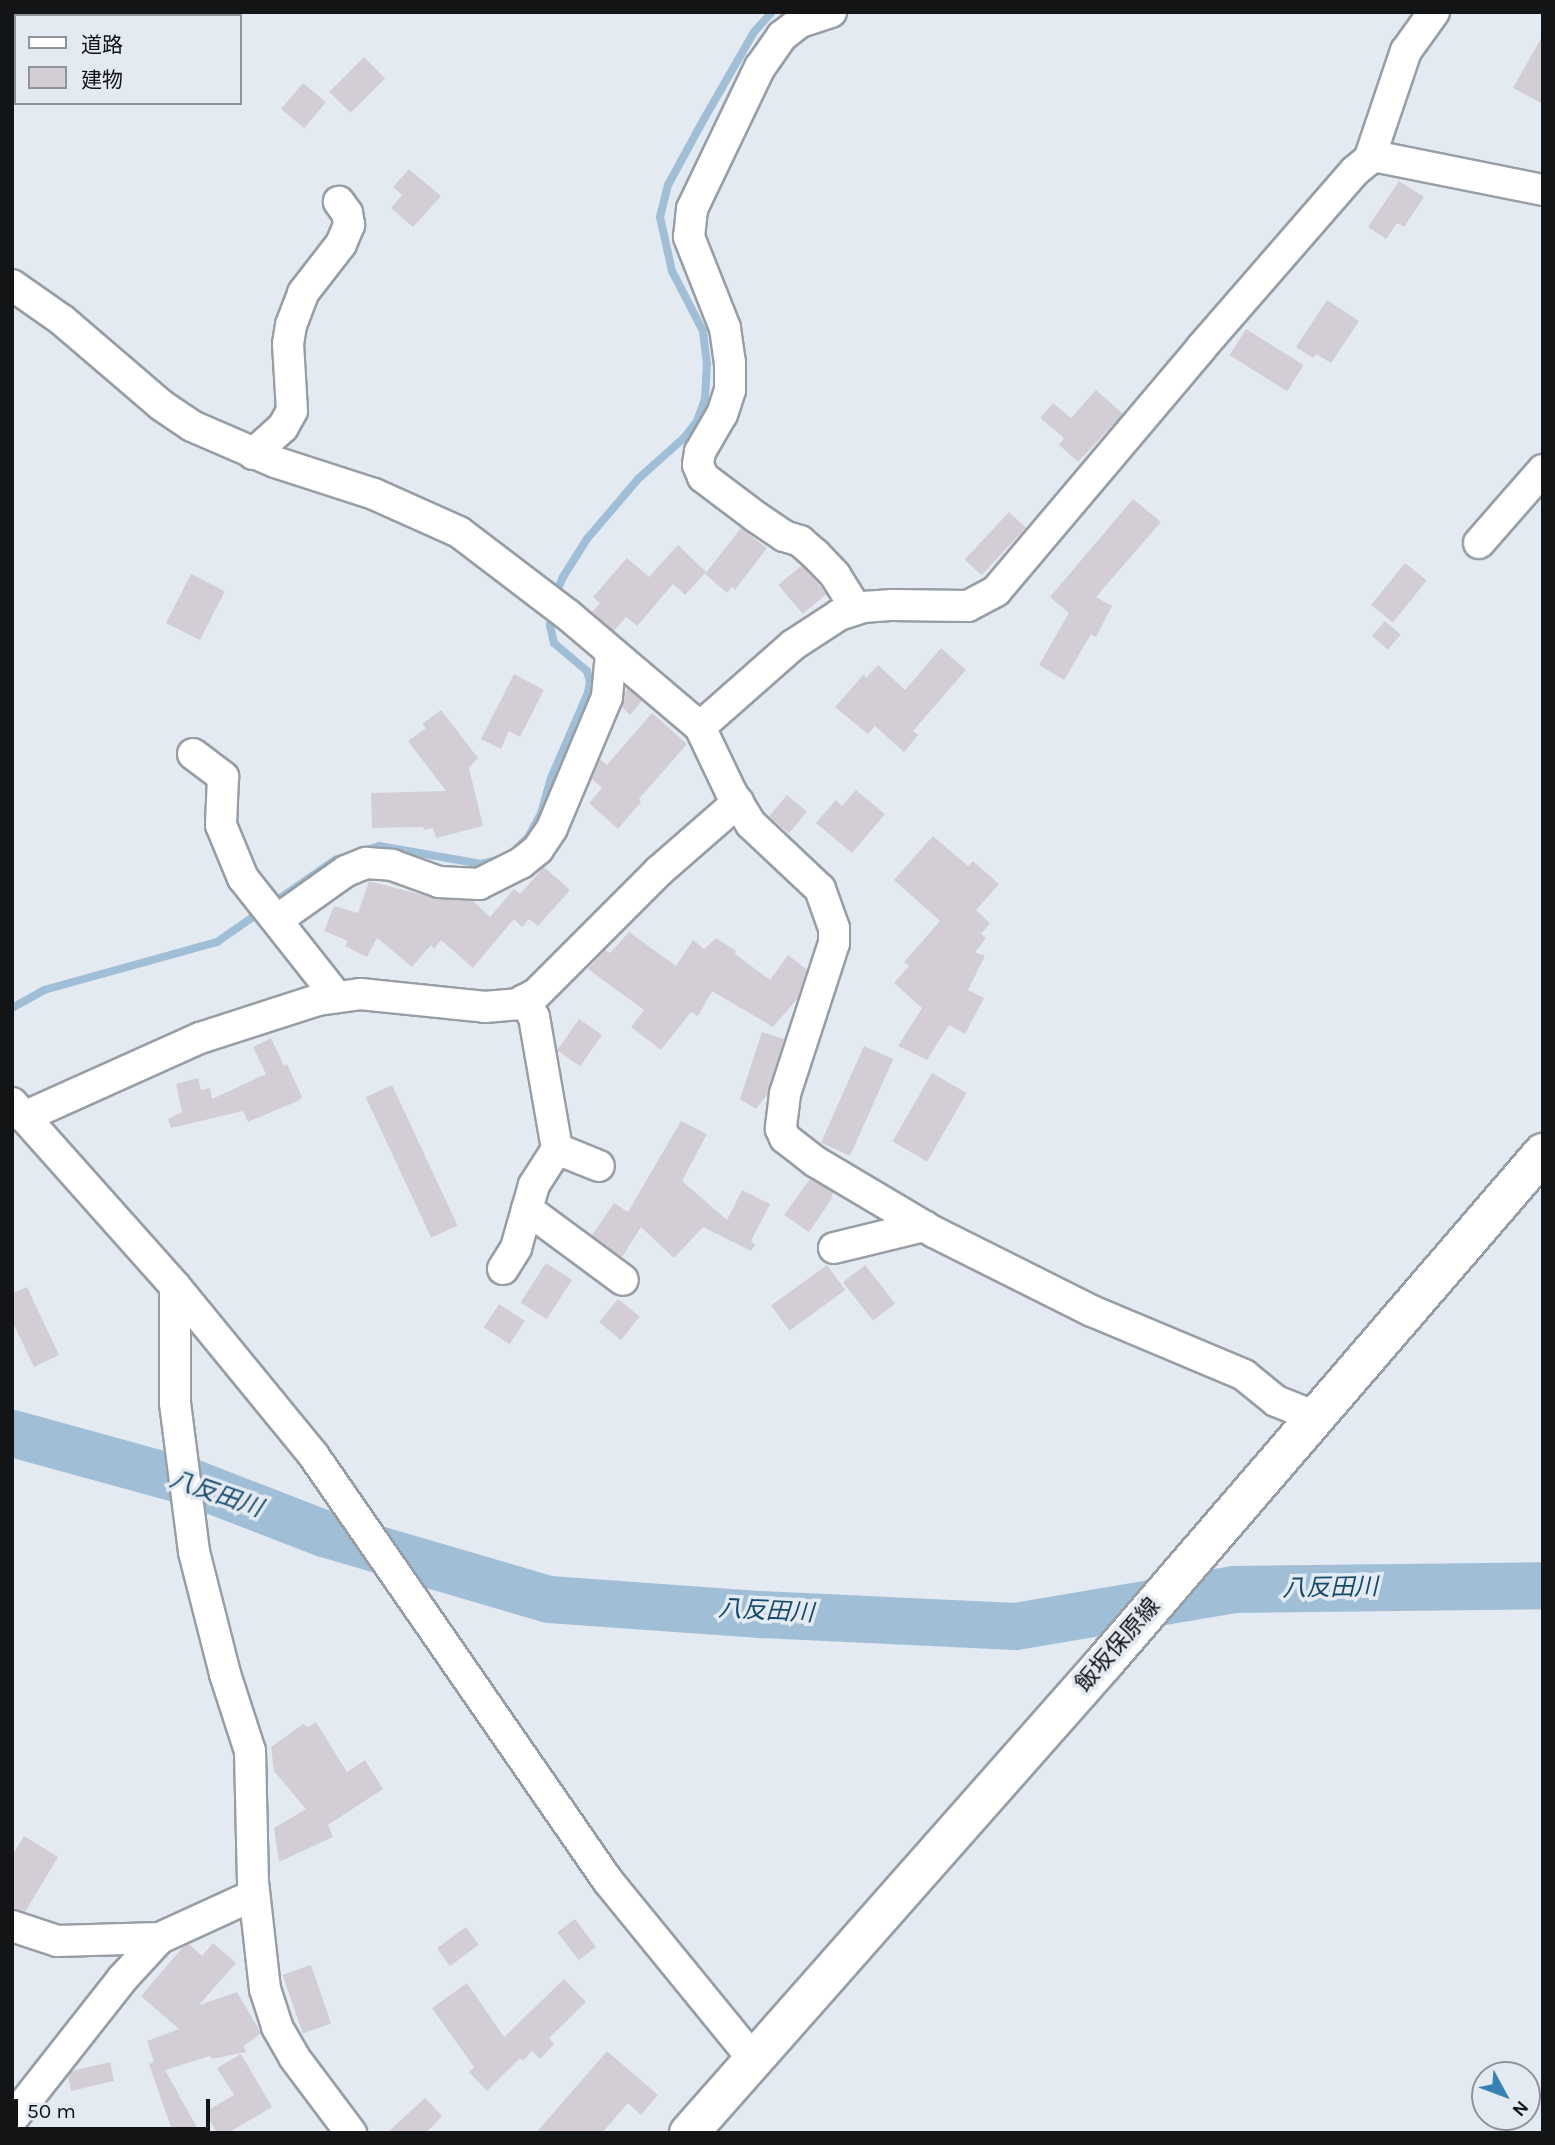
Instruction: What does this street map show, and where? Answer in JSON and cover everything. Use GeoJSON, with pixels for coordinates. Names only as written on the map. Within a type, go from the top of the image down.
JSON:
{"type":"FeatureCollection","features":[{"type":"Feature","properties":{"kind":"main road","name":"飯坂保原線"},"geometry":{"type":"LineString","coordinates":[[689,2133],[1104,1663],[1543,1153]]}},
{"type":"Feature","properties":{"kind":"street"},"geometry":{"type":"LineString","coordinates":[[831,12],[800,22],[782,37],[760,66],[692,209],[689,237],[725,328],[730,362],[730,390],[723,414],[700,452],[698,466],[703,477],[756,517],[785,536],[800,541],[815,554],[835,575],[856,609]]}},
{"type":"Feature","properties":{"kind":"street"},"geometry":{"type":"LineString","coordinates":[[1368,159],[1406,51],[1434,12]]}},
{"type":"Feature","properties":{"kind":"street"},"geometry":{"type":"LineString","coordinates":[[700,727],[801,639],[817,627],[856,609],[893,605],[968,606],[996,591],[1201,348],[1368,159],[1373,156],[1543,190]]}},
{"type":"Feature","properties":{"kind":"street"},"geometry":{"type":"LineString","coordinates":[[253,454],[283,427],[292,411],[288,344],[291,325],[303,293],[341,244],[349,225],[346,213],[338,202]]}},
{"type":"Feature","properties":{"kind":"street"},"geometry":{"type":"LineString","coordinates":[[12,285],[62,320],[161,405],[192,426],[253,454],[374,494],[459,532],[568,615],[700,727],[738,802],[766,841],[820,889],[834,928],[834,943],[785,1094],[781,1129],[785,1138],[816,1162],[924,1226],[1092,1311],[1244,1375],[1276,1401],[1316,1417]]}},
{"type":"Feature","properties":{"kind":"street"},"geometry":{"type":"LineString","coordinates":[[1479,543],[1543,470]]}},
{"type":"Feature","properties":{"kind":"street"},"geometry":{"type":"LineString","coordinates":[[268,911],[366,863],[392,865],[439,881],[480,884],[521,863],[538,849],[552,828],[607,697],[611,653]]}},
{"type":"Feature","properties":{"kind":"street"},"geometry":{"type":"LineString","coordinates":[[193,754],[223,777],[220,825],[243,878],[337,997]]}},
{"type":"Feature","properties":{"kind":"street"},"geometry":{"type":"LineString","coordinates":[[738,802],[659,871],[536,994],[517,1004],[485,1007],[360,994],[318,1000],[200,1038],[18,1110],[175,1286],[314,1456],[608,1881],[753,2059]]}},
{"type":"Feature","properties":{"kind":"street"},"geometry":{"type":"LineString","coordinates":[[503,1269],[516,1248],[534,1185],[557,1149],[534,1017],[524,1000]]}},
{"type":"Feature","properties":{"kind":"street"},"geometry":{"type":"LineString","coordinates":[[557,1149],[599,1166]]}},
{"type":"Feature","properties":{"kind":"street"},"geometry":{"type":"LineString","coordinates":[[527,1209],[623,1280]]}},
{"type":"Feature","properties":{"kind":"street"},"geometry":{"type":"LineString","coordinates":[[834,1248],[924,1226]]}},
{"type":"Feature","properties":{"kind":"street"},"geometry":{"type":"LineString","coordinates":[[175,1286],[176,1403],[194,1552],[225,1674],[250,1752],[254,1895],[265,1989],[277,2027],[294,2057],[351,2133]]}},
{"type":"Feature","properties":{"kind":"street"},"geometry":{"type":"LineString","coordinates":[[12,2119],[122,1979],[160,1938],[254,1895]]}},
{"type":"Feature","properties":{"kind":"street"},"geometry":{"type":"LineString","coordinates":[[12,1926],[57,1941],[160,1938]]}},
{"type":"Feature","properties":{"kind":"building"},"geometry":{"type":"Polygon","coordinates":[[[1543,35],[1543,104],[1513,88],[1543,35]]]}},
{"type":"Feature","properties":{"kind":"building"},"geometry":{"type":"Polygon","coordinates":[[[364,57],[385,78],[351,113],[329,92],[364,57]]]}},
{"type":"Feature","properties":{"kind":"building"},"geometry":{"type":"Polygon","coordinates":[[[303,83],[326,102],[304,128],[281,109],[303,83]]]}},
{"type":"Feature","properties":{"kind":"building"},"geometry":{"type":"Polygon","coordinates":[[[409,169],[441,196],[413,227],[391,208],[402,195],[393,187],[409,169]]]}},
{"type":"Feature","properties":{"kind":"building"},"geometry":{"type":"Polygon","coordinates":[[[1399,181],[1424,197],[1404,227],[1397,223],[1386,239],[1368,227],[1399,181]]]}},
{"type":"Feature","properties":{"kind":"building"},"geometry":{"type":"Polygon","coordinates":[[[1327,300],[1359,321],[1331,363],[1316,354],[1313,358],[1296,347],[1327,300]]]}},
{"type":"Feature","properties":{"kind":"building"},"geometry":{"type":"Polygon","coordinates":[[[1246,329],[1304,365],[1287,391],[1230,355],[1246,329]]]}},
{"type":"Feature","properties":{"kind":"building"},"geometry":{"type":"Polygon","coordinates":[[[1096,390],[1123,414],[1078,462],[1059,445],[1064,438],[1040,418],[1053,403],[1071,418],[1096,390]]]}},
{"type":"Feature","properties":{"kind":"building"},"geometry":{"type":"Polygon","coordinates":[[[1133,499],[1161,522],[1096,597],[1112,606],[1096,637],[1091,634],[1064,680],[1039,665],[1069,613],[1050,597],[1133,499]]]}},
{"type":"Feature","properties":{"kind":"building"},"geometry":{"type":"Polygon","coordinates":[[[1009,512],[1026,528],[981,575],[965,560],[1009,512]]]}},
{"type":"Feature","properties":{"kind":"building"},"geometry":{"type":"Polygon","coordinates":[[[741,528],[767,548],[735,590],[732,587],[727,593],[705,574],[741,528]]]}},
{"type":"Feature","properties":{"kind":"building"},"geometry":{"type":"Polygon","coordinates":[[[678,545],[706,572],[685,595],[673,584],[637,626],[626,617],[614,631],[592,612],[600,603],[593,597],[627,558],[649,577],[678,545]]]}},
{"type":"Feature","properties":{"kind":"building"},"geometry":{"type":"Polygon","coordinates":[[[1405,563],[1427,581],[1393,623],[1371,605],[1405,563]]]}},
{"type":"Feature","properties":{"kind":"building"},"geometry":{"type":"Polygon","coordinates":[[[802,565],[826,594],[803,614],[778,585],[802,565]]]}},
{"type":"Feature","properties":{"kind":"building"},"geometry":{"type":"Polygon","coordinates":[[[191,574],[225,591],[200,640],[166,623],[191,574]]]}},
{"type":"Feature","properties":{"kind":"building"},"geometry":{"type":"Polygon","coordinates":[[[1385,621],[1401,635],[1388,650],[1372,636],[1385,621]]]}},
{"type":"Feature","properties":{"kind":"building"},"geometry":{"type":"Polygon","coordinates":[[[941,648],[966,670],[913,731],[918,735],[904,752],[875,726],[868,734],[835,707],[864,674],[866,678],[878,665],[905,690],[941,648]]]}},
{"type":"Feature","properties":{"kind":"building"},"geometry":{"type":"Polygon","coordinates":[[[514,674],[544,690],[520,737],[509,731],[501,749],[481,739],[514,674]]]}},
{"type":"Feature","properties":{"kind":"building"},"geometry":{"type":"Polygon","coordinates":[[[627,688],[642,701],[630,715],[622,707],[627,688]]]}},
{"type":"Feature","properties":{"kind":"building"},"geometry":{"type":"Polygon","coordinates":[[[441,710],[478,758],[469,768],[483,826],[436,838],[433,828],[372,828],[371,793],[446,791],[408,741],[426,728],[422,724],[441,710]]]}},
{"type":"Feature","properties":{"kind":"building"},"geometry":{"type":"Polygon","coordinates":[[[652,713],[687,744],[639,799],[641,802],[618,829],[589,803],[602,788],[592,779],[600,759],[607,765],[652,713]]]}},
{"type":"Feature","properties":{"kind":"building"},"geometry":{"type":"Polygon","coordinates":[[[856,790],[885,814],[852,853],[816,823],[836,800],[842,806],[856,790]]]}},
{"type":"Feature","properties":{"kind":"building"},"geometry":{"type":"Polygon","coordinates":[[[787,795],[807,812],[789,833],[769,816],[787,795]]]}},
{"type":"Feature","properties":{"kind":"building"},"geometry":{"type":"Polygon","coordinates":[[[933,836],[968,866],[973,861],[999,884],[976,910],[990,923],[981,934],[986,938],[975,952],[985,956],[968,990],[984,998],[965,1034],[949,1025],[927,1060],[898,1046],[922,1008],[894,983],[909,966],[904,962],[940,921],[894,880],[933,836]]]}},
{"type":"Feature","properties":{"kind":"building"},"geometry":{"type":"Polygon","coordinates":[[[544,867],[570,890],[538,926],[529,919],[522,927],[514,919],[473,968],[441,940],[434,949],[431,945],[412,967],[377,938],[367,957],[345,946],[348,941],[324,931],[334,906],[358,913],[369,881],[438,899],[473,901],[490,917],[514,889],[520,894],[544,867]]]}},
{"type":"Feature","properties":{"kind":"building"},"geometry":{"type":"Polygon","coordinates":[[[629,932],[676,966],[693,940],[704,949],[716,938],[770,980],[788,955],[807,970],[798,998],[773,1027],[712,991],[698,1016],[691,1012],[661,1050],[631,1027],[644,1010],[588,969],[605,950],[610,953],[629,932]]]}},
{"type":"Feature","properties":{"kind":"building"},"geometry":{"type":"Polygon","coordinates":[[[579,1019],[602,1035],[580,1066],[557,1050],[579,1019]]]}},
{"type":"Feature","properties":{"kind":"building"},"geometry":{"type":"Polygon","coordinates":[[[762,1032],[784,1039],[767,1095],[756,1109],[740,1099],[762,1032]]]}},
{"type":"Feature","properties":{"kind":"building"},"geometry":{"type":"Polygon","coordinates":[[[271,1038],[284,1066],[287,1064],[302,1097],[300,1100],[248,1122],[243,1111],[171,1128],[168,1119],[182,1112],[176,1084],[198,1078],[201,1090],[210,1088],[212,1099],[266,1074],[253,1047],[271,1038]]]}},
{"type":"Feature","properties":{"kind":"building"},"geometry":{"type":"Polygon","coordinates":[[[864,1046],[893,1059],[850,1156],[821,1143],[864,1046]]]}},
{"type":"Feature","properties":{"kind":"building"},"geometry":{"type":"Polygon","coordinates":[[[932,1073],[967,1093],[927,1161],[892,1141],[932,1073]]]}},
{"type":"Feature","properties":{"kind":"building"},"geometry":{"type":"Polygon","coordinates":[[[392,1085],[458,1225],[431,1238],[366,1097],[392,1085]]]}},
{"type":"Feature","properties":{"kind":"building"},"geometry":{"type":"Polygon","coordinates":[[[681,1121],[707,1134],[682,1181],[727,1220],[742,1190],[770,1204],[751,1241],[755,1245],[751,1251],[703,1227],[674,1258],[641,1227],[622,1257],[592,1235],[614,1203],[628,1212],[681,1121]]]}},
{"type":"Feature","properties":{"kind":"building"},"geometry":{"type":"Polygon","coordinates":[[[810,1179],[833,1192],[831,1200],[809,1232],[784,1215],[810,1179]]]}},
{"type":"Feature","properties":{"kind":"building"},"geometry":{"type":"Polygon","coordinates":[[[546,1263],[572,1280],[546,1319],[520,1302],[546,1263]]]}},
{"type":"Feature","properties":{"kind":"building"},"geometry":{"type":"Polygon","coordinates":[[[827,1265],[845,1290],[789,1331],[771,1306],[827,1265]]]}},
{"type":"Feature","properties":{"kind":"building"},"geometry":{"type":"Polygon","coordinates":[[[865,1265],[895,1304],[873,1321],[843,1282],[865,1265]]]}},
{"type":"Feature","properties":{"kind":"building"},"geometry":{"type":"Polygon","coordinates":[[[27,1287],[59,1355],[34,1367],[12,1321],[12,1293],[27,1287]]]}},
{"type":"Feature","properties":{"kind":"building"},"geometry":{"type":"Polygon","coordinates":[[[618,1299],[640,1317],[621,1340],[599,1322],[618,1299]]]}},
{"type":"Feature","properties":{"kind":"building"},"geometry":{"type":"Polygon","coordinates":[[[499,1304],[525,1321],[510,1344],[484,1327],[499,1304]]]}},
{"type":"Feature","properties":{"kind":"building"},"geometry":{"type":"Polygon","coordinates":[[[316,1722],[347,1772],[365,1760],[383,1789],[328,1825],[333,1837],[279,1862],[274,1828],[306,1809],[274,1771],[271,1747],[303,1724],[308,1727],[316,1722]]]}},
{"type":"Feature","properties":{"kind":"building"},"geometry":{"type":"Polygon","coordinates":[[[24,1836],[58,1857],[25,1912],[12,1909],[12,1856],[24,1836]]]}},
{"type":"Feature","properties":{"kind":"building"},"geometry":{"type":"Polygon","coordinates":[[[575,1919],[596,1947],[578,1960],[557,1932],[575,1919]]]}},
{"type":"Feature","properties":{"kind":"building"},"geometry":{"type":"Polygon","coordinates":[[[466,1927],[479,1945],[450,1966],[437,1948],[466,1927]]]}},
{"type":"Feature","properties":{"kind":"building"},"geometry":{"type":"Polygon","coordinates":[[[213,1943],[236,1963],[199,2005],[237,1992],[261,2033],[244,2046],[246,2052],[212,2059],[210,2056],[165,2070],[200,2133],[173,2133],[149,2064],[154,2062],[147,2041],[179,2029],[141,1996],[183,1947],[189,1944],[202,1956],[213,1943]]]}},
{"type":"Feature","properties":{"kind":"building"},"geometry":{"type":"Polygon","coordinates":[[[311,1965],[331,2024],[303,2033],[283,1975],[311,1965]]]}},
{"type":"Feature","properties":{"kind":"building"},"geometry":{"type":"Polygon","coordinates":[[[564,1979],[586,2002],[549,2038],[554,2044],[540,2059],[532,2051],[523,2061],[520,2058],[487,2091],[469,2072],[474,2067],[432,2008],[467,1983],[504,2037],[564,1979]]]}},
{"type":"Feature","properties":{"kind":"building"},"geometry":{"type":"Polygon","coordinates":[[[607,2051],[658,2095],[641,2115],[628,2103],[602,2133],[536,2133],[607,2051]]]}},
{"type":"Feature","properties":{"kind":"building"},"geometry":{"type":"Polygon","coordinates":[[[241,2054],[272,2107],[228,2133],[217,2133],[205,2112],[234,2095],[217,2068],[241,2054]]]}},
{"type":"Feature","properties":{"kind":"building"},"geometry":{"type":"Polygon","coordinates":[[[110,2062],[114,2081],[71,2091],[68,2076],[72,2071],[110,2062]]]}},
{"type":"Feature","properties":{"kind":"building"},"geometry":{"type":"Polygon","coordinates":[[[425,2098],[442,2116],[426,2133],[387,2133],[425,2098]]]}},
{"type":"Feature","properties":{"kind":"waterway"},"geometry":{"type":"LineString","coordinates":[[554,598],[563,577],[587,539],[638,479],[685,437],[697,421],[705,399],[707,364],[703,331],[672,271],[660,217],[668,185],[704,119],[754,32],[772,12]]}},
{"type":"Feature","properties":{"kind":"waterway"},"geometry":{"type":"LineString","coordinates":[[517,848],[529,836],[541,813],[551,778],[588,693],[590,682],[587,671],[554,643],[550,625],[552,611]]}},
{"type":"Feature","properties":{"kind":"waterway"},"geometry":{"type":"LineString","coordinates":[[362,851],[379,846],[481,864],[497,860]]}},
{"type":"Feature","properties":{"kind":"waterway"},"geometry":{"type":"LineString","coordinates":[[12,1008],[44,990],[217,942],[335,860],[347,856]]}},
{"type":"Feature","properties":{"kind":"waterway","name":"八反田川"},"geometry":{"type":"LineString","coordinates":[[12,1433],[194,1483],[323,1533],[549,1599],[760,1614],[1015,1626],[1234,1589],[1543,1585]]}}]}
